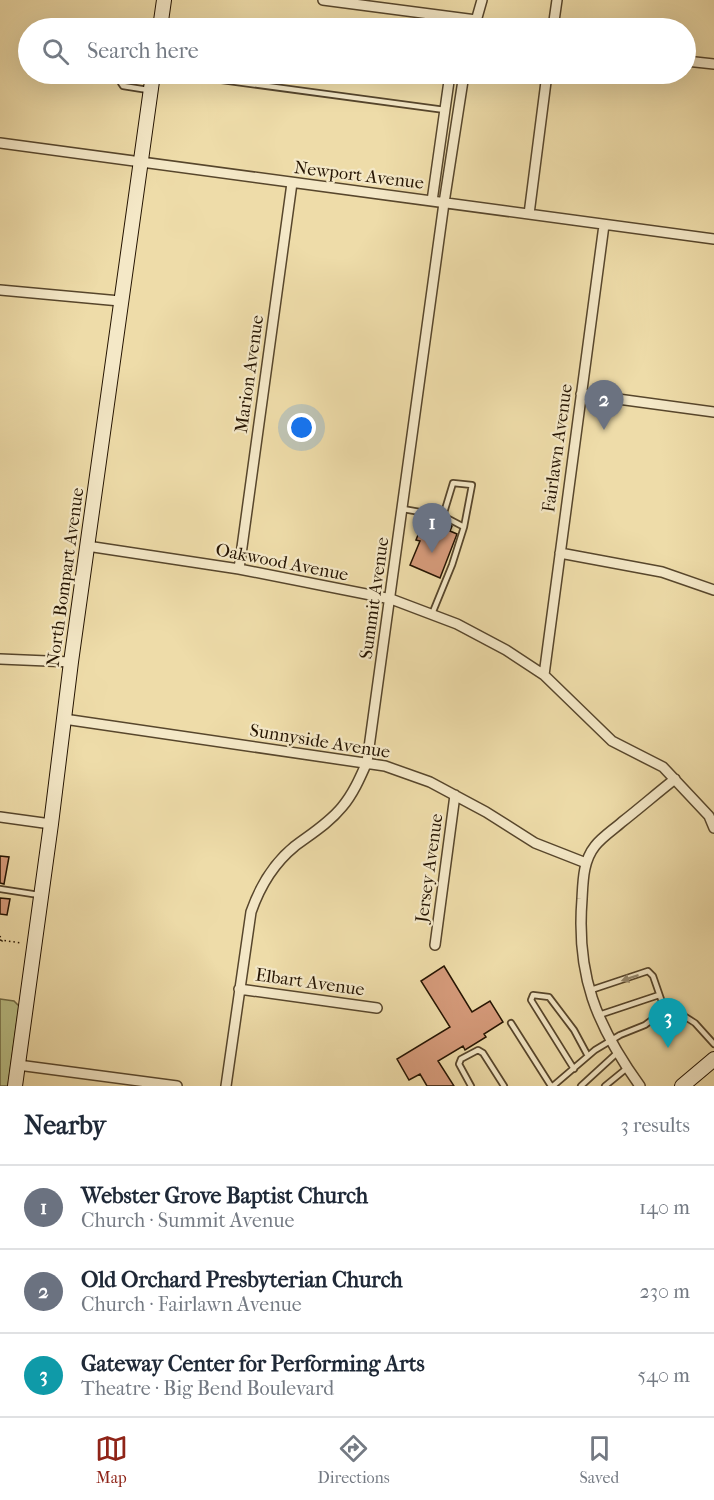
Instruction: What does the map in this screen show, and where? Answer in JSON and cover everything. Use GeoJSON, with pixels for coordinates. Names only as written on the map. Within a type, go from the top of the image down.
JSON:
{"type":"FeatureCollection","features":[{"type":"Feature","properties":{"kind":"street"},"geometry":{"type":"LineString","coordinates":[[161,18],[164,0]]}},
{"type":"Feature","properties":{"kind":"street"},"geometry":{"type":"LineString","coordinates":[[323,0],[458,18]]}},
{"type":"Feature","properties":{"kind":"street"},"geometry":{"type":"LineString","coordinates":[[477,18],[482,0]]}},
{"type":"Feature","properties":{"kind":"street"},"geometry":{"type":"LineString","coordinates":[[554,18],[557,0]]}},
{"type":"Feature","properties":{"kind":"street"},"geometry":{"type":"LineString","coordinates":[[696,62],[714,64]]}},
{"type":"Feature","properties":{"kind":"street","name":"North Bompart Avenue"},"geometry":{"type":"LineString","coordinates":[[15,1086],[120,301],[152,84]]}},
{"type":"Feature","properties":{"kind":"street"},"geometry":{"type":"LineString","coordinates":[[432,201],[449,84]]}},
{"type":"Feature","properties":{"kind":"street","name":"Summit Avenue"},"geometry":{"type":"LineString","coordinates":[[226,1086],[251,912],[263,884],[292,848],[341,808],[354,791],[367,762],[444,202],[462,84]]}},
{"type":"Feature","properties":{"kind":"street"},"geometry":{"type":"LineString","coordinates":[[529,214],[546,84]]}},
{"type":"Feature","properties":{"kind":"street","name":"Newport Avenue"},"geometry":{"type":"LineString","coordinates":[[0,143],[714,239]]}},
{"type":"Feature","properties":{"kind":"street","name":"Marion Avenue"},"geometry":{"type":"LineString","coordinates":[[239,569],[292,183]]}},
{"type":"Feature","properties":{"kind":"street","name":"Fairlawn Avenue"},"geometry":{"type":"LineString","coordinates":[[544,675],[604,225]]}},
{"type":"Feature","properties":{"kind":"street"},"geometry":{"type":"LineString","coordinates":[[0,290],[120,301]]}},
{"type":"Feature","properties":{"kind":"street"},"geometry":{"type":"LineString","coordinates":[[581,394],[714,412]]}},
{"type":"Feature","properties":{"kind":"street","name":"Oakwood Avenue"},"geometry":{"type":"LineString","coordinates":[[87,546],[239,569],[391,599],[457,624],[497,645],[544,675],[612,741],[663,767],[709,816],[714,828]]}},
{"type":"Feature","properties":{"kind":"street"},"geometry":{"type":"LineString","coordinates":[[560,553],[662,572],[714,590]]}},
{"type":"Feature","properties":{"kind":"street"},"geometry":{"type":"LineString","coordinates":[[0,659],[71,662]]}},
{"type":"Feature","properties":{"kind":"street","name":"Sunnyside Avenue"},"geometry":{"type":"LineString","coordinates":[[64,719],[367,762],[407,773],[455,795],[535,843],[586,862]]}},
{"type":"Feature","properties":{"kind":"street"},"geometry":{"type":"LineString","coordinates":[[640,1086],[610,1040],[598,1016],[590,990],[583,957],[581,923],[586,862],[602,839],[675,779]]}},
{"type":"Feature","properties":{"kind":"street","name":"Jersey Avenue"},"geometry":{"type":"LineString","coordinates":[[435,945],[455,795]]}},
{"type":"Feature","properties":{"kind":"street"},"geometry":{"type":"LineString","coordinates":[[0,818],[51,824]]}},
{"type":"Feature","properties":{"kind":"street","name":"Elbart Avenue"},"geometry":{"type":"LineString","coordinates":[[239,989],[377,1008]]}},
{"type":"Feature","properties":{"kind":"street"},"geometry":{"type":"LineString","coordinates":[[689,1084],[714,1059]]}},
{"type":"Feature","properties":{"kind":"street"},"geometry":{"type":"LineString","coordinates":[[18,1065],[177,1086]]}},
{"type":"Feature","properties":{"kind":"lane"},"geometry":{"type":"LineString","coordinates":[[122,84],[151,91]]}},
{"type":"Feature","properties":{"kind":"lane"},"geometry":{"type":"LineString","coordinates":[[251,84],[445,110]]}},
{"type":"Feature","properties":{"kind":"lane"},"geometry":{"type":"LineString","coordinates":[[432,614],[464,528],[472,485],[453,483],[443,516]]}},
{"type":"Feature","properties":{"kind":"lane"},"geometry":{"type":"LineString","coordinates":[[403,509],[443,516],[464,528]]}},
{"type":"Feature","properties":{"kind":"lane"},"geometry":{"type":"LineString","coordinates":[[0,889],[41,896]]}},
{"type":"Feature","properties":{"kind":"lane"},"geometry":{"type":"LineString","coordinates":[[590,990],[648,971],[653,976],[663,1002],[695,1023],[714,1044]]}},
{"type":"Feature","properties":{"kind":"lane"},"geometry":{"type":"LineString","coordinates":[[574,1069],[531,1000],[533,995],[549,997],[574,1030],[588,1056]]}},
{"type":"Feature","properties":{"kind":"lane"},"geometry":{"type":"LineString","coordinates":[[598,1016],[659,995]]}},
{"type":"Feature","properties":{"kind":"lane"},"geometry":{"type":"LineString","coordinates":[[511,1023],[552,1086],[610,1040],[645,1025],[666,1005]]}},
{"type":"Feature","properties":{"kind":"lane"},"geometry":{"type":"LineString","coordinates":[[471,1086],[459,1064],[461,1059],[478,1050],[483,1053],[504,1086]]}},
{"type":"Feature","properties":{"kind":"lane"},"geometry":{"type":"LineString","coordinates":[[581,1086],[617,1053]]}},
{"type":"Feature","properties":{"kind":"lane"},"geometry":{"type":"LineString","coordinates":[[606,1086],[627,1068]]}},
{"type":"Feature","properties":{"kind":"path"},"geometry":{"type":"LineString","coordinates":[[0,936],[0,944]]}},
{"type":"Feature","properties":{"kind":"path"},"geometry":{"type":"LineString","coordinates":[[1,941],[34,945]]}},
{"type":"Feature","properties":{"kind":"green space"},"geometry":{"type":"Polygon","coordinates":[[[0,999],[14,1001],[19,1006],[8,1086],[0,1086],[0,999]]]}},
{"type":"Feature","properties":{"kind":"building"},"geometry":{"type":"Polygon","coordinates":[[[424,520],[440,527],[442,521],[452,526],[450,531],[457,534],[440,578],[410,565],[420,541],[416,540],[424,520]]]}},
{"type":"Feature","properties":{"kind":"building"},"geometry":{"type":"Polygon","coordinates":[[[0,856],[9,857],[4,884],[0,883],[0,856]]]}},
{"type":"Feature","properties":{"kind":"building"},"geometry":{"type":"Polygon","coordinates":[[[0,898],[10,899],[7,915],[0,914],[0,898]]]}},
{"type":"Feature","properties":{"kind":"building"},"geometry":{"type":"Polygon","coordinates":[[[444,966],[472,1012],[490,1001],[503,1022],[484,1034],[486,1037],[465,1050],[463,1046],[438,1061],[454,1086],[427,1086],[420,1074],[409,1080],[397,1059],[450,1027],[421,981],[444,966]]]}},
{"type":"Feature","properties":{"kind":"place","name":"Old Orchard Presbyterian Church"},"geometry":{"type":"Point","coordinates":[604,430]}},
{"type":"Feature","properties":{"kind":"place","name":"Webster Grove Baptist Church"},"geometry":{"type":"Point","coordinates":[432,553]}},
{"type":"Feature","properties":{"kind":"place","name":"Gateway Center for Performing Arts"},"geometry":{"type":"Point","coordinates":[668,1048]}}]}
